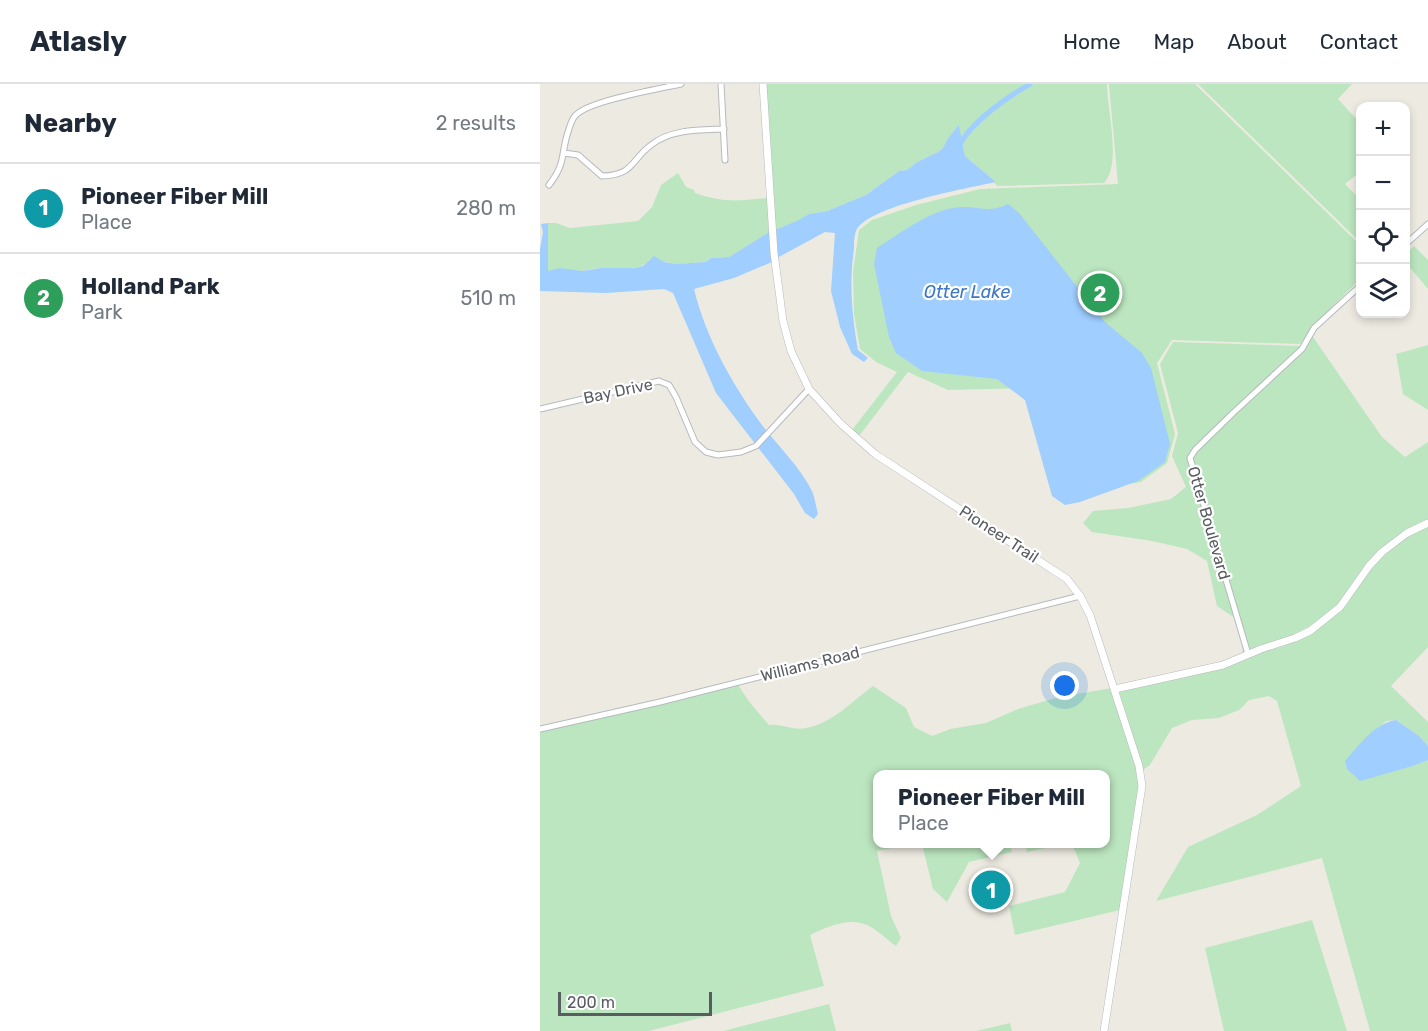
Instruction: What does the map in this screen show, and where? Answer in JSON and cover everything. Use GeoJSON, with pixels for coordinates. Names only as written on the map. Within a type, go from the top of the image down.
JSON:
{"type":"FeatureCollection","features":[{"type":"Feature","properties":{"kind":"street"},"geometry":{"type":"LineString","coordinates":[[549,185],[563,162],[568,130],[575,116],[589,106],[681,84]]}},
{"type":"Feature","properties":{"kind":"street"},"geometry":{"type":"LineString","coordinates":[[722,84],[725,160]]}},
{"type":"Feature","properties":{"kind":"street","name":"Pioneer Trail"},"geometry":{"type":"LineString","coordinates":[[763,84],[772,228],[785,333],[790,351],[809,389],[840,423],[875,454],[1067,579],[1080,596],[1090,615],[1139,766],[1142,786],[1104,1031]]}},
{"type":"Feature","properties":{"kind":"street"},"geometry":{"type":"LineString","coordinates":[[564,153],[578,155],[602,176],[617,175],[630,168],[652,144],[670,136],[686,131],[724,129]]}},
{"type":"Feature","properties":{"kind":"street"},"geometry":{"type":"LineString","coordinates":[[1410,240],[1428,224]]}},
{"type":"Feature","properties":{"kind":"street","name":"Otter Boulevard"},"geometry":{"type":"LineString","coordinates":[[1248,654],[1191,458],[1195,450],[1302,349],[1314,328],[1356,290]]}},
{"type":"Feature","properties":{"kind":"street","name":"Bay Drive"},"geometry":{"type":"LineString","coordinates":[[540,409],[659,381],[669,385],[695,442],[706,452],[718,455],[741,452],[756,446],[809,389]]}},
{"type":"Feature","properties":{"kind":"street"},"geometry":{"type":"LineString","coordinates":[[1115,689],[1223,665],[1295,638],[1321,623],[1340,607],[1382,552],[1407,533],[1428,523]]}},
{"type":"Feature","properties":{"kind":"street","name":"Williams Road"},"geometry":{"type":"LineString","coordinates":[[540,729],[672,699],[1080,596]]}},
{"type":"Feature","properties":{"kind":"green space"},"geometry":{"type":"Polygon","coordinates":[[[766,84],[1107,84],[1113,150],[1112,163],[1104,183],[997,186],[995,181],[965,156],[959,126],[938,152],[917,162],[907,170],[899,171],[866,195],[827,211],[809,214],[775,230],[766,84]]]}},
{"type":"Feature","properties":{"kind":"green space"},"geometry":{"type":"Polygon","coordinates":[[[1109,84],[1195,84],[1356,241],[1356,283],[1300,344],[1172,340],[1157,363],[1175,434],[1167,463],[1141,482],[1062,495],[1031,388],[948,390],[908,372],[859,436],[852,430],[897,372],[876,362],[860,349],[854,314],[853,272],[859,230],[872,220],[916,205],[980,189],[1118,184],[1109,84]]]}},
{"type":"Feature","properties":{"kind":"green space"},"geometry":{"type":"Polygon","coordinates":[[[1198,84],[1352,84],[1338,99],[1356,119],[1356,175],[1345,184],[1356,195],[1356,238],[1198,84]]]}},
{"type":"Feature","properties":{"kind":"green space"},"geometry":{"type":"Polygon","coordinates":[[[678,173],[686,187],[705,196],[731,200],[767,198],[769,232],[729,257],[711,258],[706,262],[677,264],[650,259],[634,268],[598,268],[581,271],[561,269],[548,272],[548,223],[570,228],[638,221],[652,207],[661,185],[678,173]]]}},
{"type":"Feature","properties":{"kind":"green space"},"geometry":{"type":"Polygon","coordinates":[[[1414,246],[1428,260],[1428,289],[1410,268],[1410,250],[1414,246]]]}},
{"type":"Feature","properties":{"kind":"green space"},"geometry":{"type":"Polygon","coordinates":[[[1311,334],[1382,437],[1405,457],[1428,442],[1428,521],[1403,533],[1381,549],[1342,601],[1313,624],[1269,645],[1242,654],[1244,644],[1235,618],[1217,606],[1207,561],[1187,549],[1092,532],[1083,523],[1093,511],[1128,508],[1171,499],[1186,487],[1172,456],[1178,433],[1160,364],[1173,342],[1300,346],[1311,334]]]}},
{"type":"Feature","properties":{"kind":"green space"},"geometry":{"type":"Polygon","coordinates":[[[1428,345],[1428,410],[1403,394],[1396,354],[1428,345]]]}},
{"type":"Feature","properties":{"kind":"green space"},"geometry":{"type":"Polygon","coordinates":[[[1428,526],[1428,647],[1391,686],[1428,722],[1428,746],[1419,736],[1396,720],[1386,721],[1359,745],[1360,780],[1428,760],[1428,1031],[1370,1031],[1322,858],[1156,901],[1188,847],[1257,815],[1301,786],[1277,701],[1269,696],[1249,700],[1239,710],[1219,718],[1192,720],[1172,728],[1150,765],[1143,770],[1119,691],[1284,646],[1311,633],[1343,608],[1384,554],[1409,535],[1428,526]]]}},
{"type":"Feature","properties":{"kind":"green space"},"geometry":{"type":"Polygon","coordinates":[[[737,682],[747,699],[769,725],[801,729],[825,722],[873,686],[906,708],[914,727],[932,736],[950,729],[986,723],[1018,709],[1059,697],[1112,688],[1136,767],[1139,786],[1120,910],[1015,935],[1009,906],[1065,892],[1080,863],[1074,848],[1110,848],[1110,770],[873,770],[873,848],[891,848],[877,851],[891,916],[901,938],[896,946],[869,926],[847,922],[810,935],[824,986],[649,1031],[540,1031],[540,730],[737,682]]]}},
{"type":"Feature","properties":{"kind":"green space"},"geometry":{"type":"Polygon","coordinates":[[[923,848],[1011,848],[1012,852],[969,862],[947,902],[933,889],[923,848]]]}},
{"type":"Feature","properties":{"kind":"green space"},"geometry":{"type":"Polygon","coordinates":[[[1026,848],[1045,848],[1027,852],[1026,848]]]}},
{"type":"Feature","properties":{"kind":"green space"},"geometry":{"type":"Polygon","coordinates":[[[1312,920],[1347,1031],[1224,1031],[1205,948],[1312,920]]]}},
{"type":"Feature","properties":{"kind":"green space"},"geometry":{"type":"Polygon","coordinates":[[[829,1004],[836,1031],[723,1031],[829,1004]]]}},
{"type":"Feature","properties":{"kind":"green space"},"geometry":{"type":"Polygon","coordinates":[[[1010,1023],[1012,1031],[976,1031],[1010,1023]]]}},
{"type":"Feature","properties":{"kind":"water"},"geometry":{"type":"Polygon","coordinates":[[[959,125],[965,156],[996,182],[898,206],[864,222],[856,231],[852,300],[858,350],[868,358],[864,362],[852,354],[840,327],[831,291],[835,233],[825,232],[777,258],[775,230],[809,214],[827,211],[866,195],[899,171],[907,170],[917,162],[938,152],[959,125]]]}},
{"type":"Feature","properties":{"kind":"water","name":"Otter Lake"},"geometry":{"type":"Polygon","coordinates":[[[1008,204],[1019,213],[1105,322],[1142,353],[1151,368],[1170,444],[1165,462],[1138,481],[1080,502],[1065,505],[1052,496],[1025,400],[997,379],[922,371],[896,353],[889,337],[874,264],[877,248],[917,222],[939,212],[962,207],[990,209],[1008,204]]]}},
{"type":"Feature","properties":{"kind":"water"},"geometry":{"type":"Polygon","coordinates":[[[548,223],[548,271],[560,268],[582,271],[600,268],[634,268],[643,266],[654,256],[664,262],[677,264],[706,262],[711,258],[729,257],[769,232],[772,262],[734,278],[694,289],[705,325],[730,377],[762,425],[795,465],[812,491],[818,514],[814,519],[805,513],[794,494],[716,393],[673,293],[664,289],[606,293],[540,291],[540,249],[543,232],[541,224],[548,223]]]}},
{"type":"Feature","properties":{"kind":"water"},"geometry":{"type":"Polygon","coordinates":[[[1396,720],[1419,736],[1428,746],[1428,760],[1360,781],[1347,769],[1345,761],[1374,730],[1396,720]]]}},
{"type":"Feature","properties":{"kind":"waterway"},"geometry":{"type":"LineString","coordinates":[[959,145],[981,119],[1030,84]]}},
{"type":"Feature","properties":{"kind":"place","name":"Holland Park"},"geometry":{"type":"Point","coordinates":[1100,293]}},
{"type":"Feature","properties":{"kind":"place","name":"Pioneer Fiber Mill"},"geometry":{"type":"Point","coordinates":[991,890]}}]}
